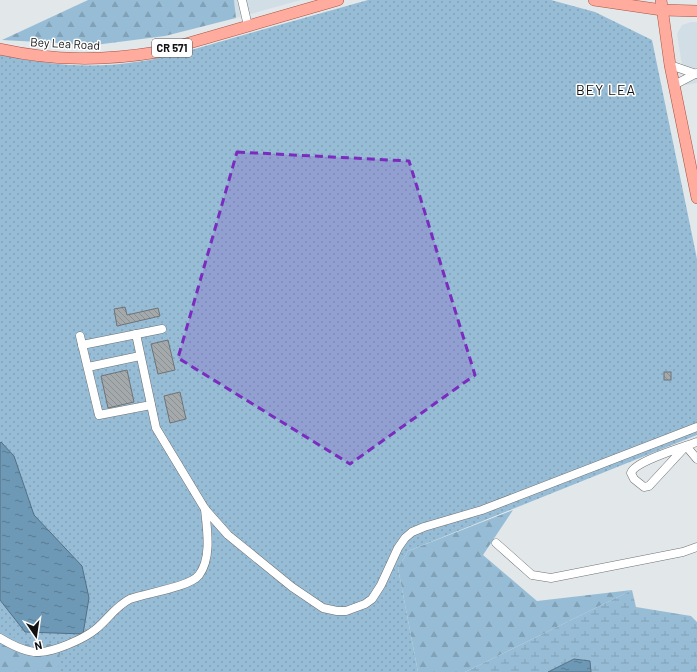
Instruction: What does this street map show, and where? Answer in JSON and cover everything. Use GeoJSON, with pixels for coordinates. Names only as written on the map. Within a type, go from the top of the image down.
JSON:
{"type":"FeatureCollection","features":[{"type":"Feature","properties":{"kind":"main road","name":"Bey Lea Road"},"geometry":{"type":"LineString","coordinates":[[0,49],[28,55],[94,60],[158,52],[338,0]]}},
{"type":"Feature","properties":{"kind":"main road"},"geometry":{"type":"LineString","coordinates":[[594,0],[661,5],[697,11]]}},
{"type":"Feature","properties":{"kind":"main road"},"geometry":{"type":"LineString","coordinates":[[661,5],[670,65],[697,198]]}},
{"type":"Feature","properties":{"kind":"street"},"geometry":{"type":"LineString","coordinates":[[242,0],[248,26]]}},
{"type":"Feature","properties":{"kind":"street"},"geometry":{"type":"LineString","coordinates":[[670,65],[696,74]]}},
{"type":"Feature","properties":{"kind":"street"},"geometry":{"type":"LineString","coordinates":[[674,85],[696,74]]}},
{"type":"Feature","properties":{"kind":"street"},"geometry":{"type":"LineString","coordinates":[[687,154],[697,161]]}},
{"type":"Feature","properties":{"kind":"street"},"geometry":{"type":"LineString","coordinates":[[82,345],[162,329]]}},
{"type":"Feature","properties":{"kind":"street"},"geometry":{"type":"LineString","coordinates":[[136,334],[156,428],[205,509],[228,535],[292,587],[323,608],[337,611],[346,610],[365,604],[372,599],[381,585],[398,548],[405,538],[412,532],[482,510],[697,427]]}},
{"type":"Feature","properties":{"kind":"street"},"geometry":{"type":"LineString","coordinates":[[80,336],[99,415],[151,405]]}},
{"type":"Feature","properties":{"kind":"street"},"geometry":{"type":"LineString","coordinates":[[88,367],[140,356]]}},
{"type":"Feature","properties":{"kind":"street"},"geometry":{"type":"LineString","coordinates":[[686,446],[649,486],[644,487],[634,479],[631,473],[636,466],[686,446],[697,442]]}},
{"type":"Feature","properties":{"kind":"street"},"geometry":{"type":"LineString","coordinates":[[686,446],[697,459]]}},
{"type":"Feature","properties":{"kind":"street"},"geometry":{"type":"LineString","coordinates":[[0,638],[10,644],[36,652],[53,650],[81,638],[95,630],[123,602],[136,597],[187,584],[198,577],[205,560],[207,531],[205,509]]}},
{"type":"Feature","properties":{"kind":"street"},"geometry":{"type":"LineString","coordinates":[[207,531],[220,526]]}},
{"type":"Feature","properties":{"kind":"street"},"geometry":{"type":"LineString","coordinates":[[496,543],[532,575],[551,578],[683,552],[697,547]]}},
{"type":"Feature","properties":{"kind":"highlighted area"},"geometry":{"type":"Polygon","coordinates":[[[237,152],[409,161],[475,375],[350,464],[178,358],[237,152]]]}},
{"type":"Feature","properties":{"kind":"shaded area"},"geometry":{"type":"Polygon","coordinates":[[[234,0],[301,0],[236,18],[234,0]]]}},
{"type":"Feature","properties":{"kind":"shaded area"},"geometry":{"type":"Polygon","coordinates":[[[697,22],[697,83],[685,85],[677,34],[682,25],[697,22]]]}},
{"type":"Feature","properties":{"kind":"green space"},"geometry":{"type":"Polygon","coordinates":[[[88,0],[234,0],[236,18],[165,36],[95,45],[2,40],[88,0]]]}},
{"type":"Feature","properties":{"kind":"green space"},"geometry":{"type":"Polygon","coordinates":[[[368,0],[551,0],[595,12],[652,40],[697,259],[697,435],[408,551],[398,568],[418,672],[0,672],[0,54],[34,61],[68,65],[102,65],[136,62],[184,52],[368,0]]]}},
{"type":"Feature","properties":{"kind":"green space"},"geometry":{"type":"Polygon","coordinates":[[[513,510],[483,555],[537,601],[632,590],[465,672],[418,672],[398,568],[408,551],[513,510]]]}},
{"type":"Feature","properties":{"kind":"green space"},"geometry":{"type":"Polygon","coordinates":[[[632,590],[636,607],[691,616],[697,622],[697,672],[591,672],[590,661],[574,659],[548,672],[465,672],[632,590]]]}},
{"type":"Feature","properties":{"kind":"green space"},"geometry":{"type":"Polygon","coordinates":[[[0,629],[24,644],[61,644],[58,672],[0,672],[0,629]]]}},
{"type":"Feature","properties":{"kind":"water"},"geometry":{"type":"Polygon","coordinates":[[[1,442],[14,456],[34,515],[82,566],[89,598],[83,634],[25,632],[0,600],[1,442]]]}},
{"type":"Feature","properties":{"kind":"water"},"geometry":{"type":"Polygon","coordinates":[[[574,659],[590,661],[591,672],[548,672],[574,659]]]}},
{"type":"Feature","properties":{"kind":"building"},"geometry":{"type":"Polygon","coordinates":[[[125,307],[127,315],[158,308],[160,316],[117,326],[114,309],[125,307]]]}},
{"type":"Feature","properties":{"kind":"building"},"geometry":{"type":"Polygon","coordinates":[[[168,340],[175,370],[158,374],[151,344],[168,340]]]}},
{"type":"Feature","properties":{"kind":"building"},"geometry":{"type":"Polygon","coordinates":[[[127,370],[134,402],[108,408],[101,376],[127,370]]]}},
{"type":"Feature","properties":{"kind":"building"},"geometry":{"type":"Polygon","coordinates":[[[664,372],[671,372],[671,380],[664,380],[664,372]]]}},
{"type":"Feature","properties":{"kind":"building"},"geometry":{"type":"Polygon","coordinates":[[[180,392],[186,419],[170,423],[164,396],[180,392]]]}},
{"type":"Feature","properties":{"kind":"district","name":"BEY LEA"},"geometry":{"type":"Point","coordinates":[606,90]}}]}
